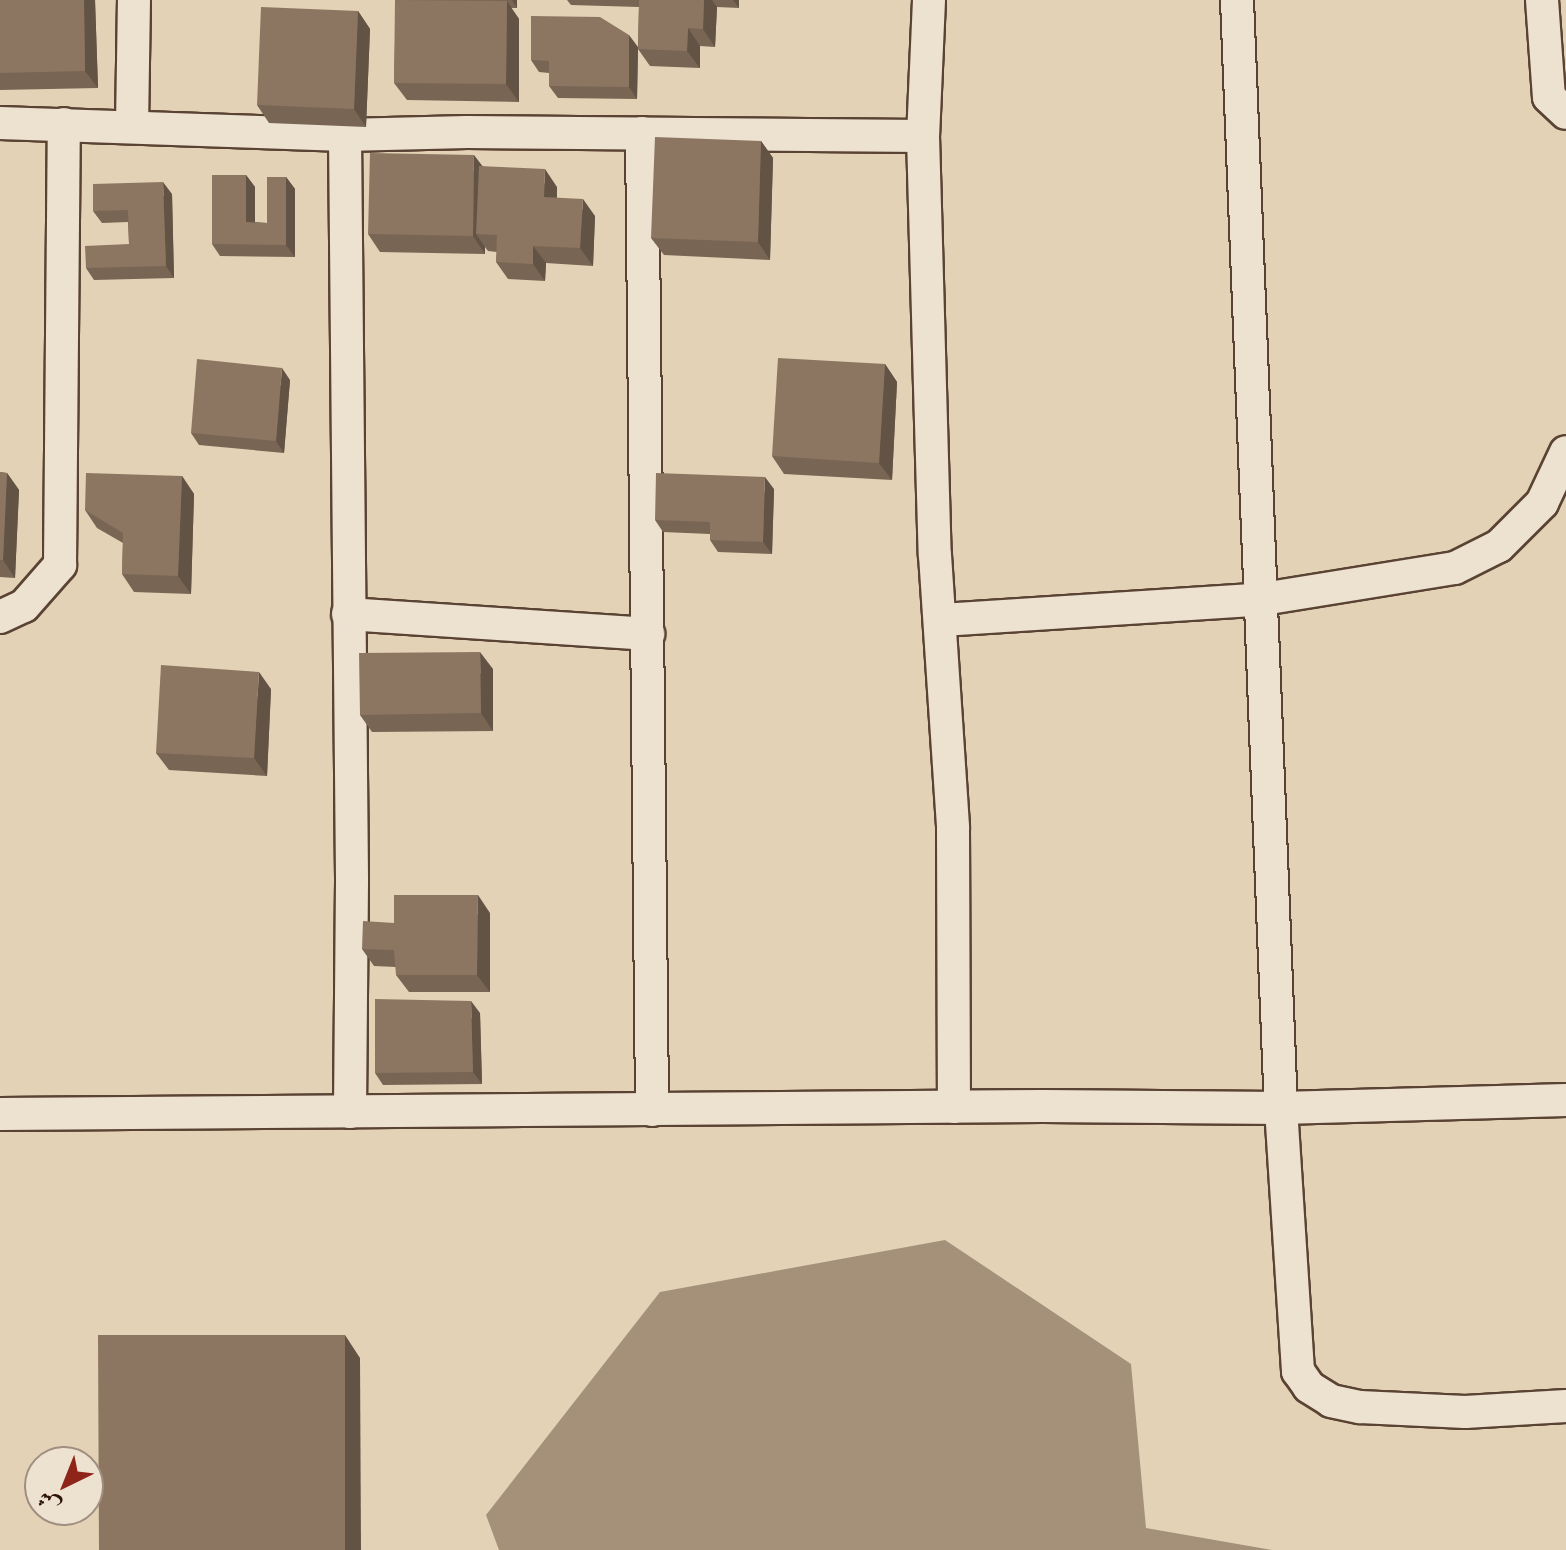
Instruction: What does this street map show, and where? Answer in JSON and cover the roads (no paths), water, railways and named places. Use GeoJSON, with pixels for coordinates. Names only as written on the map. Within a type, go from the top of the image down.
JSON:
{"type":"FeatureCollection","features":[{"type":"Feature","properties":{"kind":"street"},"geometry":{"type":"LineString","coordinates":[[132,126],[134,0]]}},
{"type":"Feature","properties":{"kind":"street"},"geometry":{"type":"LineString","coordinates":[[929,0],[923,136],[935,555],[942,620],[953,828],[954,1107]]}},
{"type":"Feature","properties":{"kind":"street"},"geometry":{"type":"LineString","coordinates":[[1237,0],[1281,1108],[1298,1371],[1309,1387],[1331,1401],[1398,1411],[1566,1406]]}},
{"type":"Feature","properties":{"kind":"street"},"geometry":{"type":"LineString","coordinates":[[1542,0],[1549,97],[1566,113]]}},
{"type":"Feature","properties":{"kind":"street"},"geometry":{"type":"LineString","coordinates":[[0,123],[345,135],[642,133],[923,136]]}},
{"type":"Feature","properties":{"kind":"street"},"geometry":{"type":"LineString","coordinates":[[0,617],[24,606],[60,565],[64,124]]}},
{"type":"Feature","properties":{"kind":"street"},"geometry":{"type":"LineString","coordinates":[[642,133],[652,1110]]}},
{"type":"Feature","properties":{"kind":"street"},"geometry":{"type":"LineString","coordinates":[[345,135],[350,1112]]}},
{"type":"Feature","properties":{"kind":"street"},"geometry":{"type":"LineString","coordinates":[[942,620],[1263,599],[1455,568],[1499,546],[1542,503],[1566,452]]}},
{"type":"Feature","properties":{"kind":"street"},"geometry":{"type":"LineString","coordinates":[[348,614],[648,634]]}},
{"type":"Feature","properties":{"kind":"street"},"geometry":{"type":"LineString","coordinates":[[0,1114],[954,1107],[1281,1108],[1566,1100]]}}]}
